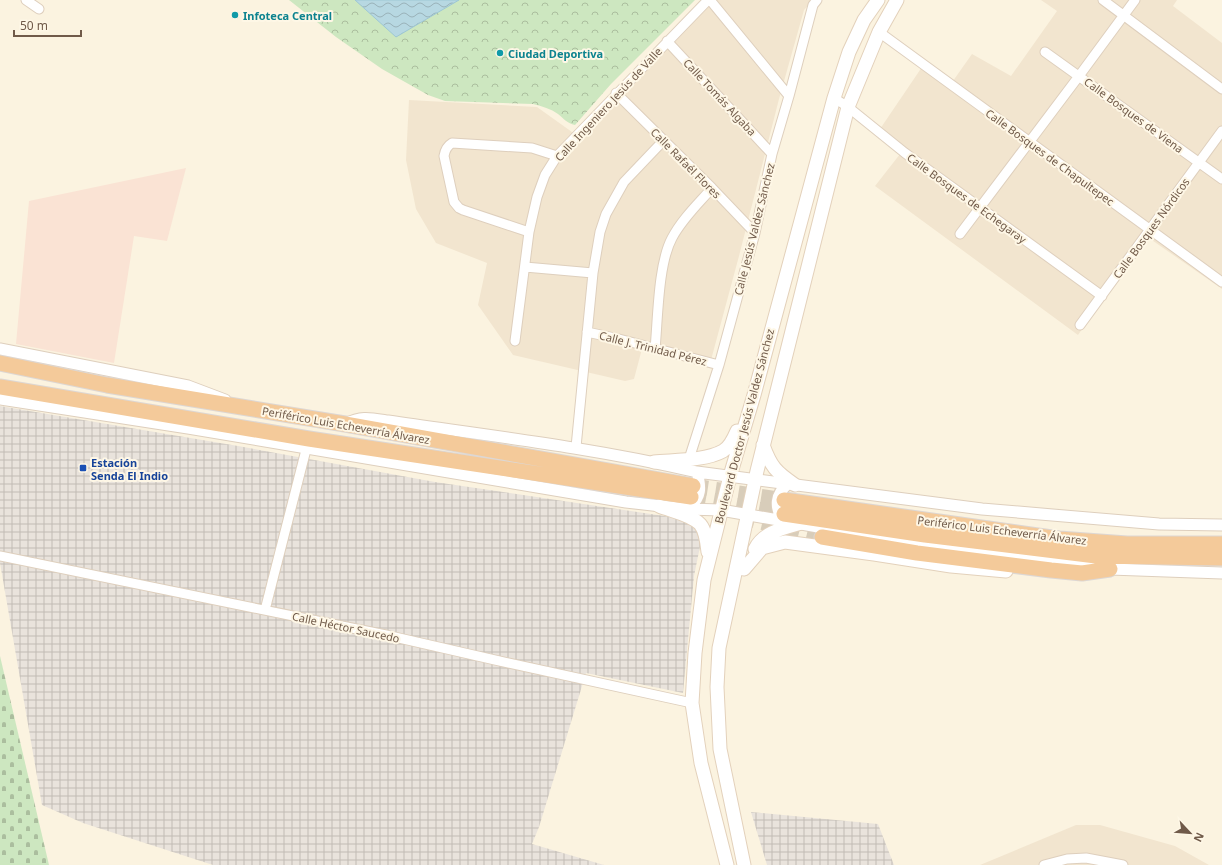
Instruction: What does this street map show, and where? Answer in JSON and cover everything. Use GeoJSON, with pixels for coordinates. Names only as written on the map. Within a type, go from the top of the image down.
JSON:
{"type":"FeatureCollection","features":[{"type":"Feature","properties":{"kind":"highway","name":"Periférico Luis Echeverría Álvarez"},"geometry":{"type":"LineString","coordinates":[[0,363],[107,385],[252,410],[345,424],[691,493]]}},
{"type":"Feature","properties":{"kind":"highway","name":"Periférico Luis Echeverría Álvarez"},"geometry":{"type":"LineString","coordinates":[[0,387],[308,444],[660,500],[691,493]]}},
{"type":"Feature","properties":{"kind":"highway","name":"Periférico Luis Echeverría Álvarez"},"geometry":{"type":"LineString","coordinates":[[784,512],[921,519],[1060,539],[1127,544],[1222,544]]}},
{"type":"Feature","properties":{"kind":"highway","name":"Periférico Luis Echeverría Álvarez"},"geometry":{"type":"LineString","coordinates":[[784,512],[904,532],[1096,556],[1222,558]]}},
{"type":"Feature","properties":{"kind":"highway"},"geometry":{"type":"LineString","coordinates":[[921,519],[950,516],[1107,533],[1170,537],[1222,538]]}},
{"type":"Feature","properties":{"kind":"highway"},"geometry":{"type":"LineString","coordinates":[[822,537],[917,552],[1077,572],[1110,569]]}},
{"type":"Feature","properties":{"kind":"highway"},"geometry":{"type":"LineString","coordinates":[[992,553],[1062,557],[1096,556]]}},
{"type":"Feature","properties":{"kind":"main road","name":"Boulevard Doctor Jesús Valdez Sánchez"},"geometry":{"type":"LineString","coordinates":[[726,865],[701,762],[692,703],[699,618],[704,580],[730,476],[754,395],[834,98],[849,52],[864,20],[878,0]]}},
{"type":"Feature","properties":{"kind":"main road","name":"Boulevard Doctor Jesús Valdez Sánchez"},"geometry":{"type":"LineString","coordinates":[[745,865],[720,749],[717,687],[719,648],[763,445],[848,107],[879,32],[897,0]]}},
{"type":"Feature","properties":{"kind":"main road"},"geometry":{"type":"LineString","coordinates":[[654,462],[707,457],[724,451],[737,432],[754,395]]}},
{"type":"Feature","properties":{"kind":"main road"},"geometry":{"type":"LineString","coordinates":[[763,445],[773,468],[791,484]]}},
{"type":"Feature","properties":{"kind":"main road"},"geometry":{"type":"LineString","coordinates":[[660,500],[700,525],[706,537],[708,560]]}},
{"type":"Feature","properties":{"kind":"main road"},"geometry":{"type":"LineString","coordinates":[[726,611],[744,569],[758,543],[777,530],[801,523]]}},
{"type":"Feature","properties":{"kind":"main road"},"geometry":{"type":"LineString","coordinates":[[744,569],[762,548],[785,542],[951,566],[1019,572],[1040,576],[1069,576],[1077,572]]}},
{"type":"Feature","properties":{"kind":"street"},"geometry":{"type":"LineString","coordinates":[[26,0],[38,9]]}},
{"type":"Feature","properties":{"kind":"street"},"geometry":{"type":"LineString","coordinates":[[709,0],[790,96]]}},
{"type":"Feature","properties":{"kind":"street","name":"Calle Ingeniero Jesús de Valle"},"geometry":{"type":"LineString","coordinates":[[515,341],[529,232],[540,186],[557,156],[616,93],[709,0]]}},
{"type":"Feature","properties":{"kind":"street"},"geometry":{"type":"LineString","coordinates":[[1103,0],[1222,89]]}},
{"type":"Feature","properties":{"kind":"street"},"geometry":{"type":"LineString","coordinates":[[960,234],[979,207],[1030,142],[1134,0]]}},
{"type":"Feature","properties":{"kind":"street","name":"Calle Jesús Valdez Sánchez"},"geometry":{"type":"LineString","coordinates":[[689,459],[719,365],[755,233],[772,154],[790,96],[813,2]]}},
{"type":"Feature","properties":{"kind":"street","name":"Calle Bosques de Chapultepec"},"geometry":{"type":"LineString","coordinates":[[879,32],[1222,282]]}},
{"type":"Feature","properties":{"kind":"street","name":"Calle Tomás Algaba"},"geometry":{"type":"LineString","coordinates":[[668,41],[772,154]]}},
{"type":"Feature","properties":{"kind":"street","name":"Calle Bosques de Viena"},"geometry":{"type":"LineString","coordinates":[[1045,52],[1222,179]]}},
{"type":"Feature","properties":{"kind":"street","name":"Calle Rafaél Flores"},"geometry":{"type":"LineString","coordinates":[[616,93],[755,233]]}},
{"type":"Feature","properties":{"kind":"street","name":"Calle Bosques de Echegaray"},"geometry":{"type":"LineString","coordinates":[[834,98],[848,107],[905,153],[1102,296]]}},
{"type":"Feature","properties":{"kind":"street","name":"Calle Bosques Nórdicos"},"geometry":{"type":"LineString","coordinates":[[1080,325],[1222,131]]}},
{"type":"Feature","properties":{"kind":"street"},"geometry":{"type":"LineString","coordinates":[[576,447],[584,381],[593,273],[600,232],[606,214],[624,182],[664,140]]}},
{"type":"Feature","properties":{"kind":"street"},"geometry":{"type":"LineString","coordinates":[[529,232],[459,208],[454,202],[444,156],[445,150],[448,145],[452,143],[513,146],[532,148],[557,156]]}},
{"type":"Feature","properties":{"kind":"street"},"geometry":{"type":"LineString","coordinates":[[655,349],[662,274],[666,252],[678,227],[712,188]]}},
{"type":"Feature","properties":{"kind":"street"},"geometry":{"type":"LineString","coordinates":[[524,267],[593,273]]}},
{"type":"Feature","properties":{"kind":"street","name":"Calle J. Trinidad Pérez"},"geometry":{"type":"LineString","coordinates":[[587,332],[719,365]]}},
{"type":"Feature","properties":{"kind":"street"},"geometry":{"type":"LineString","coordinates":[[0,350],[188,386],[252,410]]}},
{"type":"Feature","properties":{"kind":"street"},"geometry":{"type":"LineString","coordinates":[[0,399],[188,428],[308,444],[265,610]]}},
{"type":"Feature","properties":{"kind":"street"},"geometry":{"type":"LineString","coordinates":[[345,424],[357,419],[366,418],[576,447],[654,462],[691,493],[721,510],[747,515],[784,512],[801,523],[903,542],[1110,569],[1222,573]]}},
{"type":"Feature","properties":{"kind":"street"},"geometry":{"type":"LineString","coordinates":[[691,493],[730,476],[982,509],[1159,524],[1222,525]]}},
{"type":"Feature","properties":{"kind":"street"},"geometry":{"type":"LineString","coordinates":[[784,512],[780,516],[776,502],[782,488],[791,484]]}},
{"type":"Feature","properties":{"kind":"street","name":"Calle Héctor Saucedo"},"geometry":{"type":"LineString","coordinates":[[0,556],[386,635],[692,703]]}},
{"type":"Feature","properties":{"kind":"street"},"geometry":{"type":"LineString","coordinates":[[1044,865],[1086,858],[1123,865]]}},
{"type":"Feature","properties":{"kind":"shaded area"},"geometry":{"type":"Polygon","coordinates":[[[713,0],[813,0],[804,10],[779,99],[711,360],[643,345],[634,379],[625,381],[513,355],[478,305],[487,263],[436,243],[416,209],[406,160],[409,100],[537,107],[579,137],[713,0]]]}},
{"type":"Feature","properties":{"kind":"shaded area"},"geometry":{"type":"Polygon","coordinates":[[[1041,0],[1177,0],[1173,6],[1222,43],[1222,289],[1146,236],[1078,335],[875,186],[904,149],[880,129],[922,67],[948,88],[972,54],[1011,76],[1057,11],[1041,0]]]}},
{"type":"Feature","properties":{"kind":"shaded area"},"geometry":{"type":"Polygon","coordinates":[[[186,168],[167,241],[134,236],[114,363],[16,344],[29,201],[186,168]]]}},
{"type":"Feature","properties":{"kind":"shaded area"},"geometry":{"type":"Polygon","coordinates":[[[0,406],[238,446],[435,482],[705,522],[694,576],[683,693],[586,673],[539,827],[532,844],[604,865],[213,865],[83,823],[42,805],[0,563],[0,406]]]}},
{"type":"Feature","properties":{"kind":"shaded area"},"geometry":{"type":"Polygon","coordinates":[[[751,812],[878,824],[894,865],[767,865],[751,812]]]}},
{"type":"Feature","properties":{"kind":"shaded area"},"geometry":{"type":"Polygon","coordinates":[[[1076,825],[1100,825],[1175,846],[1209,865],[980,865],[1076,825]]]}},
{"type":"Feature","properties":{"kind":"green space","name":"Ciudad Deportiva"},"geometry":{"type":"Polygon","coordinates":[[[289,0],[695,0],[611,84],[575,125],[552,111],[533,104],[445,101],[428,95],[382,69],[336,37],[289,0]]]}},
{"type":"Feature","properties":{"kind":"green space"},"geometry":{"type":"Polygon","coordinates":[[[0,656],[49,865],[0,865],[0,656]]]}},
{"type":"Feature","properties":{"kind":"water"},"geometry":{"type":"Polygon","coordinates":[[[355,0],[459,0],[396,37],[355,0]]]}},
{"type":"Feature","properties":{"kind":"tunnel"},"geometry":{"type":"LineString","coordinates":[[693,486],[784,500]]}},
{"type":"Feature","properties":{"kind":"tunnel"},"geometry":{"type":"LineString","coordinates":[[691,497],[784,514]]}},
{"type":"Feature","properties":{"kind":"tunnel"},"geometry":{"type":"LineString","coordinates":[[740,517],[822,537]]}},
{"type":"Feature","properties":{"kind":"place","name":"Infoteca Central"},"geometry":{"type":"Point","coordinates":[235,15]}},
{"type":"Feature","properties":{"kind":"place","name":"Ciudad Deportiva"},"geometry":{"type":"Point","coordinates":[500,53]}},
{"type":"Feature","properties":{"kind":"place","name":"Estación Senda El Indio"},"geometry":{"type":"Point","coordinates":[83,468]}}]}
